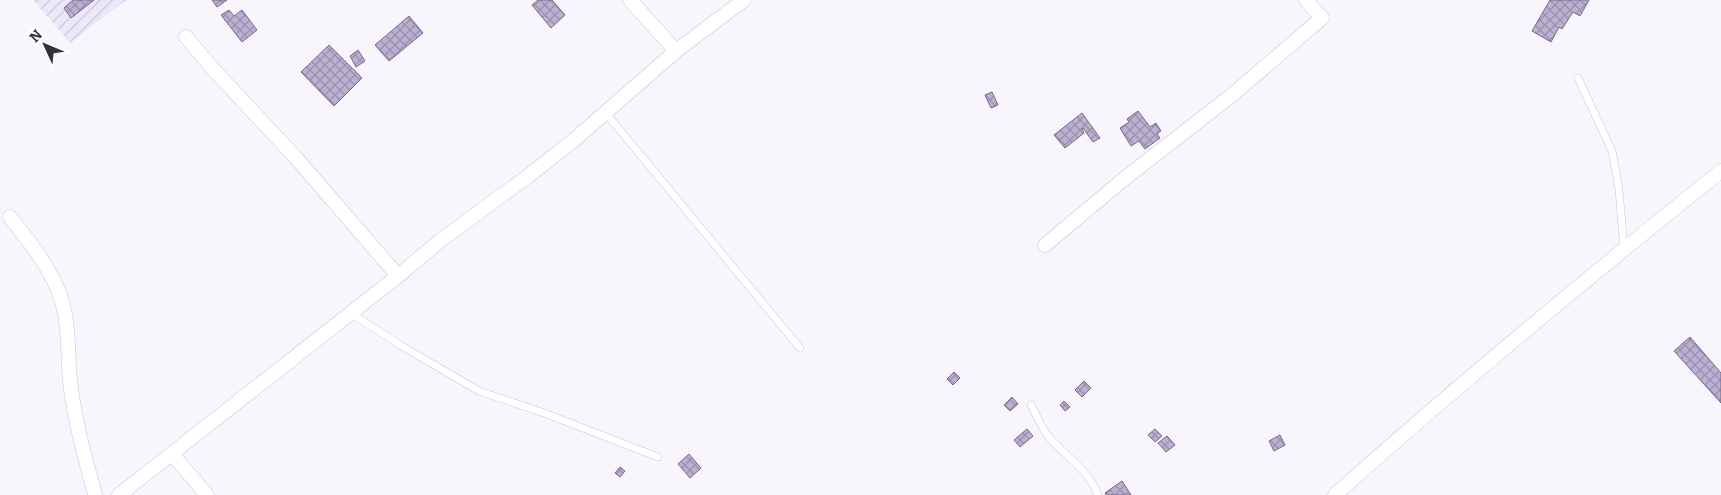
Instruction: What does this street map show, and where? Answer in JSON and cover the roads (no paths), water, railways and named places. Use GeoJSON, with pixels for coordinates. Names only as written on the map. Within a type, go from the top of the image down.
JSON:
{"type":"FeatureCollection","features":[{"type":"Feature","properties":{"kind":"street"},"geometry":{"type":"LineString","coordinates":[[630,0],[676,51]]}},
{"type":"Feature","properties":{"kind":"street"},"geometry":{"type":"LineString","coordinates":[[119,495],[398,276],[441,240],[574,140],[676,51],[744,0]]}},
{"type":"Feature","properties":{"kind":"street"},"geometry":{"type":"LineString","coordinates":[[1045,245],[1124,178],[1232,95],[1322,18],[1306,0]]}},
{"type":"Feature","properties":{"kind":"street"},"geometry":{"type":"LineString","coordinates":[[186,37],[212,68],[297,159],[398,276]]}},
{"type":"Feature","properties":{"kind":"street"},"geometry":{"type":"LineString","coordinates":[[1335,495],[1453,392],[1624,249],[1721,172]]}},
{"type":"Feature","properties":{"kind":"street"},"geometry":{"type":"LineString","coordinates":[[10,217],[37,251],[58,290],[67,321],[70,380],[79,436],[95,495]]}},
{"type":"Feature","properties":{"kind":"street"},"geometry":{"type":"LineString","coordinates":[[172,454],[207,495]]}},
{"type":"Feature","properties":{"kind":"lane"},"geometry":{"type":"LineString","coordinates":[[1578,78],[1612,150],[1620,188],[1624,249]]}},
{"type":"Feature","properties":{"kind":"lane"},"geometry":{"type":"LineString","coordinates":[[605,112],[800,348]]}},
{"type":"Feature","properties":{"kind":"lane"},"geometry":{"type":"LineString","coordinates":[[351,312],[400,345],[479,391],[544,413],[658,458]]}},
{"type":"Feature","properties":{"kind":"lane"},"geometry":{"type":"LineString","coordinates":[[1032,405],[1049,437],[1086,473],[1093,482],[1098,495]]}}]}
